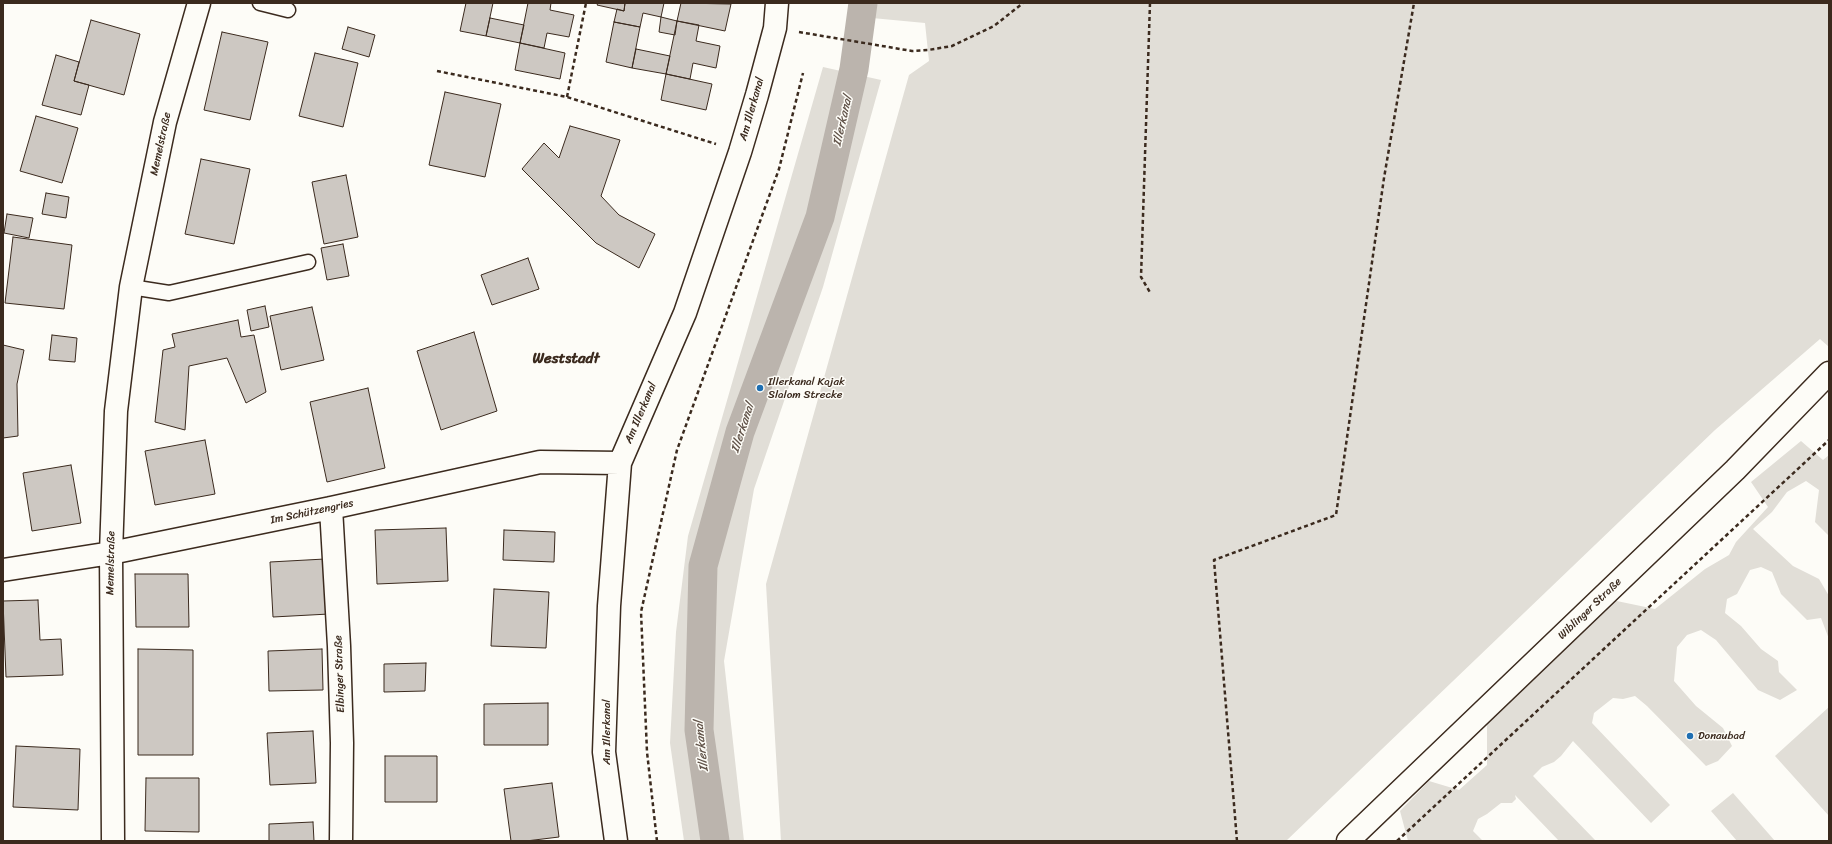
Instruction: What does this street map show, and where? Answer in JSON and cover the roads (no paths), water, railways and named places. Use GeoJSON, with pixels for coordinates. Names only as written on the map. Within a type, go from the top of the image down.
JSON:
{"type":"FeatureCollection","features":[{"type":"Feature","properties":{"kind":"street","name":"Memelstraße"},"geometry":{"type":"LineString","coordinates":[[113,841],[111,553],[116,411],[131,287],[165,122],[199,3]]}},
{"type":"Feature","properties":{"kind":"street","name":"Am Illerkanal"},"geometry":{"type":"LineString","coordinates":[[616,841],[604,752],[609,606],[620,463],[685,313],[740,152],[775,28],[777,3]]}},
{"type":"Feature","properties":{"kind":"street","name":"Wiblinger Straße"},"geometry":{"type":"LineString","coordinates":[[1348,841],[1735,470],[1827,379]]}},
{"type":"Feature","properties":{"kind":"street","name":"Im Schützengries"},"geometry":{"type":"LineString","coordinates":[[3,570],[111,553],[331,508],[540,462],[620,463]]}},
{"type":"Feature","properties":{"kind":"street","name":"Elbinger Straße"},"geometry":{"type":"LineString","coordinates":[[331,508],[339,646],[342,743],[341,841]]}},
{"type":"Feature","properties":{"kind":"lane"},"geometry":{"type":"LineString","coordinates":[[260,3],[288,10]]}},
{"type":"Feature","properties":{"kind":"lane"},"geometry":{"type":"LineString","coordinates":[[131,287],[169,293],[308,262]]}},
{"type":"Feature","properties":{"kind":"waterway","name":"Illerkanal"},"geometry":{"type":"LineString","coordinates":[[715,841],[699,730],[703,566],[740,432],[820,217],[854,69],[863,3]]}},
{"type":"Feature","properties":{"kind":"place","name":"Illerkanal Kajak Slalom Strecke"},"geometry":{"type":"Point","coordinates":[760,388]}},
{"type":"Feature","properties":{"kind":"place","name":"Donaubad"},"geometry":{"type":"Point","coordinates":[1690,736]}},
{"type":"Feature","properties":{"kind":"district","name":"Weststadt"},"geometry":{"type":"Point","coordinates":[566,359]}}]}
